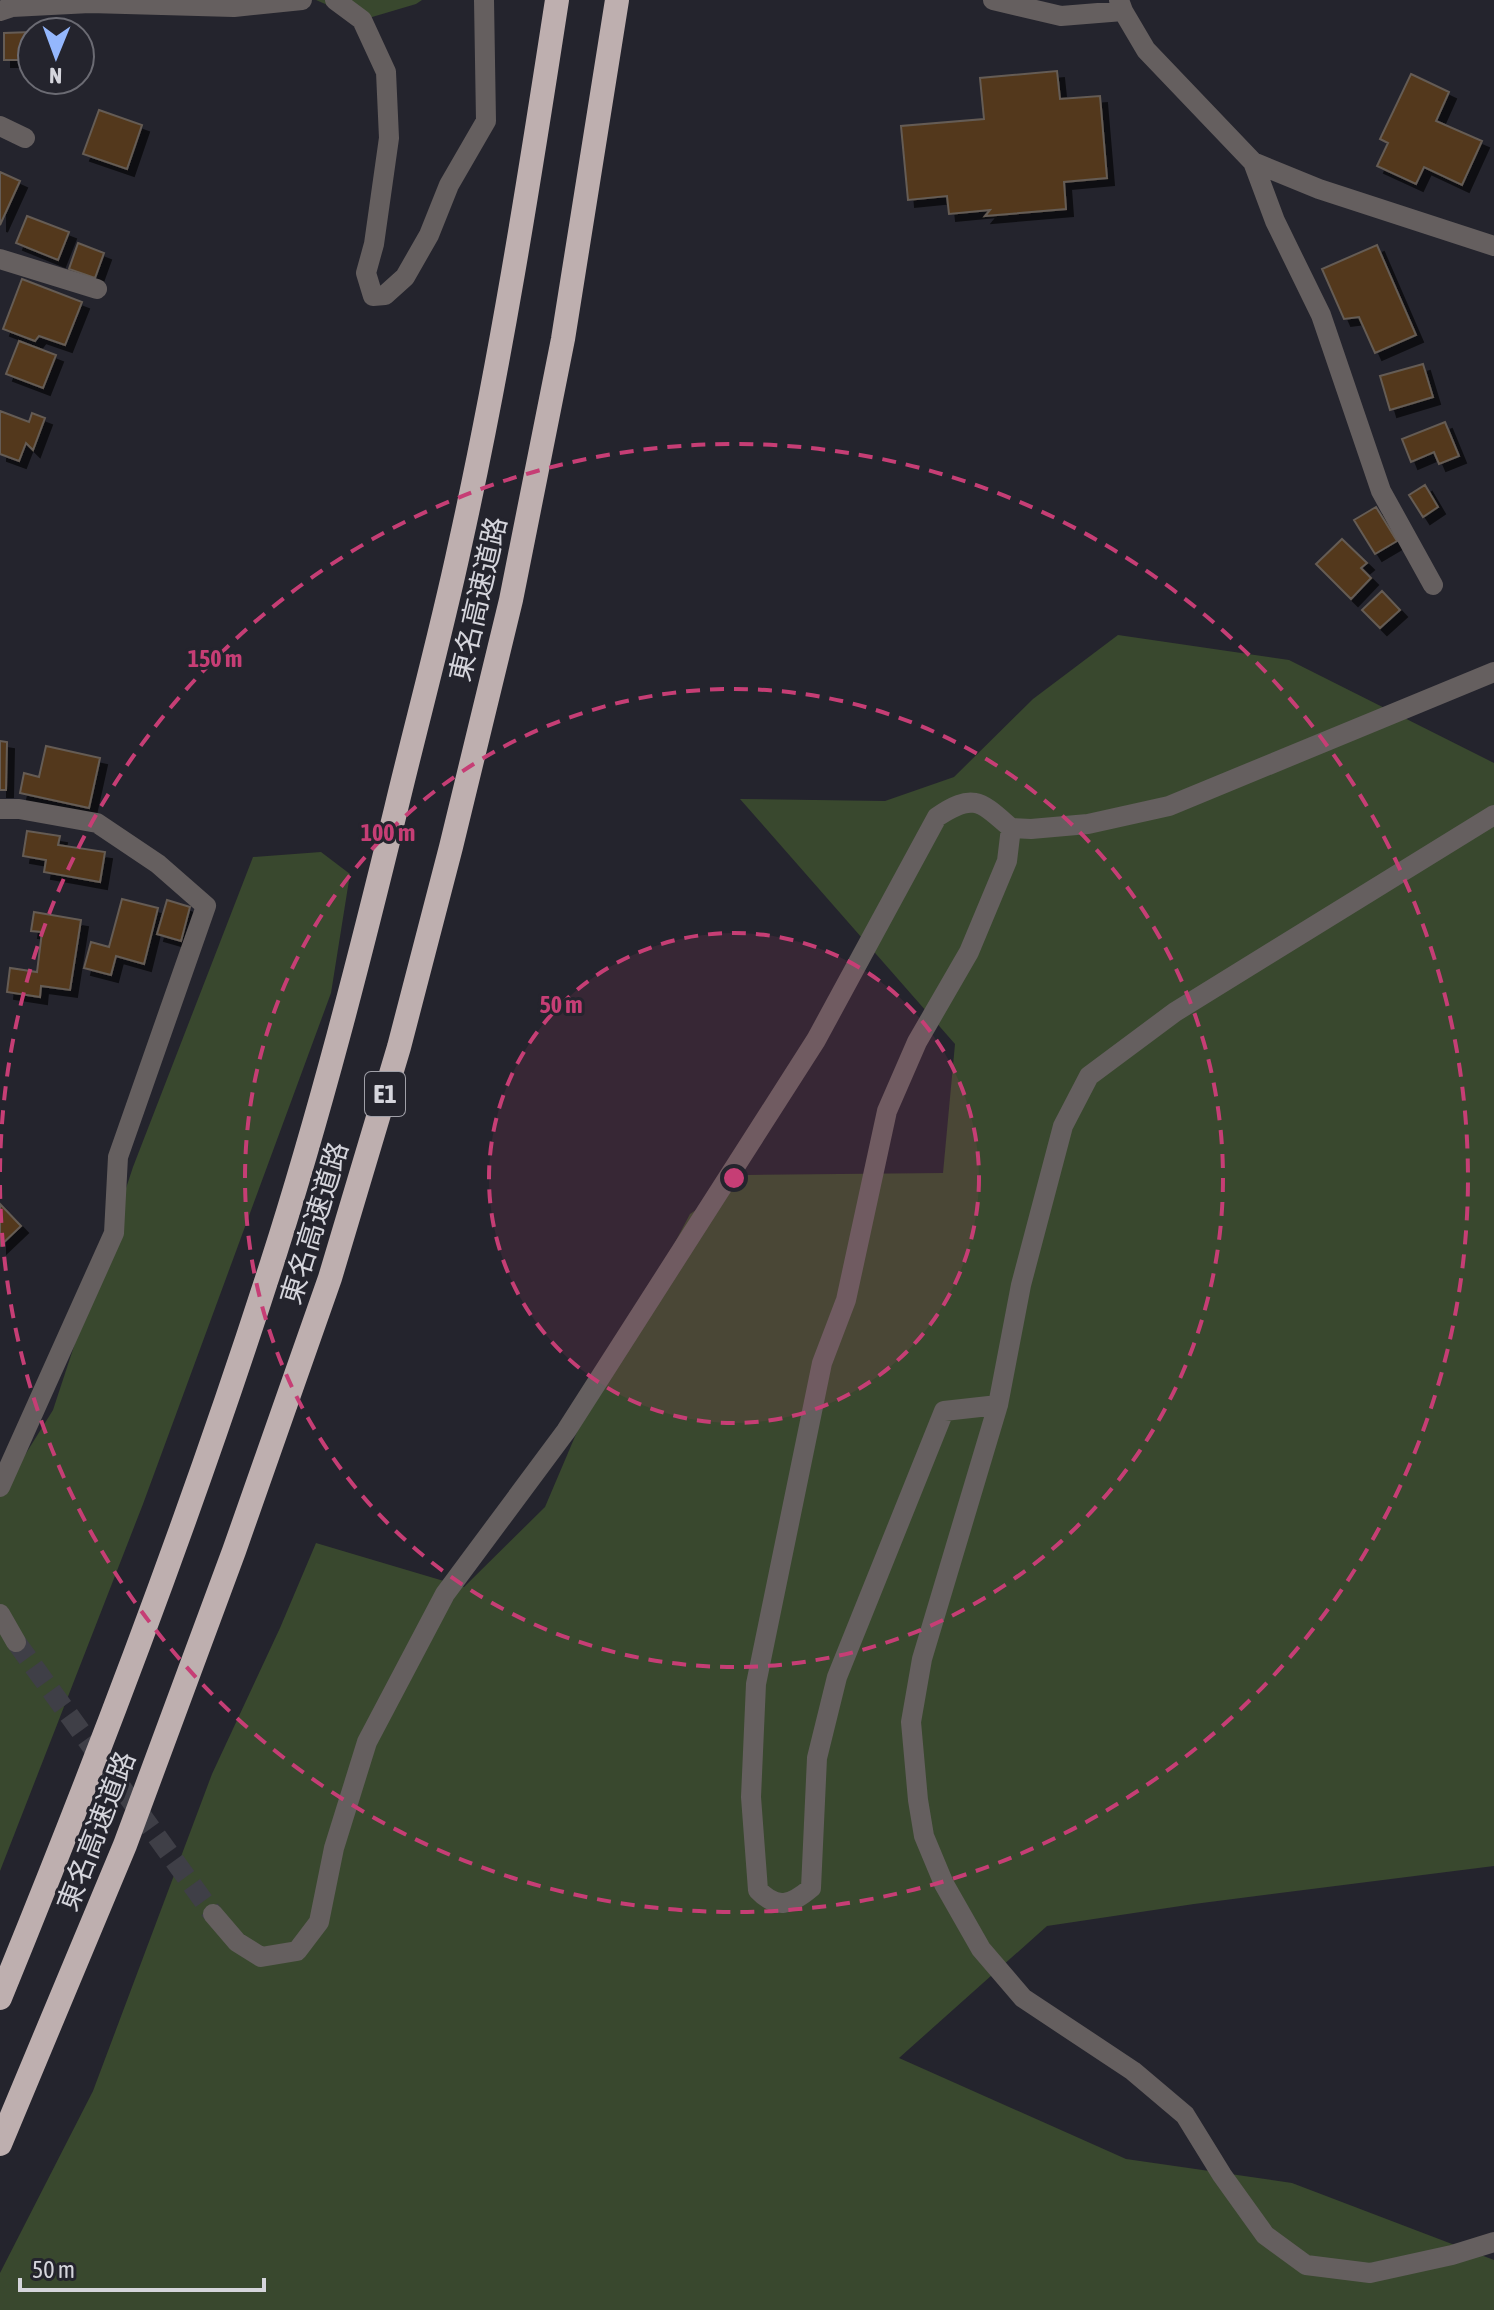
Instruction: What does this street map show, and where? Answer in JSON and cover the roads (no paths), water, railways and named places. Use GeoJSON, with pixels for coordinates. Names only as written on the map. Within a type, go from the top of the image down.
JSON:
{"type":"FeatureCollection","features":[{"type":"Feature","properties":{"kind":"highway","name":"東名高速道路"},"geometry":{"type":"LineString","coordinates":[[0,1998],[73,1819],[180,1535],[272,1261],[331,1064],[460,545],[521,235],[557,0]]}},
{"type":"Feature","properties":{"kind":"highway","name":"東名高速道路"},"geometry":{"type":"LineString","coordinates":[[0,2144],[125,1845],[234,1551],[330,1278],[399,1047],[511,600],[563,339],[617,0]]}},
{"type":"Feature","properties":{"kind":"street"},"geometry":{"type":"LineString","coordinates":[[0,11],[12,7],[90,3],[234,7],[302,0]]}},
{"type":"Feature","properties":{"kind":"street"},"geometry":{"type":"LineString","coordinates":[[335,0],[362,20],[386,72],[389,138],[374,244],[366,273],[373,296],[385,295],[405,277],[429,235],[449,185],[486,121],[484,0]]}},
{"type":"Feature","properties":{"kind":"street"},"geometry":{"type":"LineString","coordinates":[[993,0],[1061,16],[1121,5],[1146,50],[1253,162],[1275,221],[1321,315],[1381,491],[1433,585]]}},
{"type":"Feature","properties":{"kind":"street"},"geometry":{"type":"LineString","coordinates":[[0,126],[25,138]]}},
{"type":"Feature","properties":{"kind":"street"},"geometry":{"type":"LineString","coordinates":[[1253,162],[1319,189],[1494,246]]}},
{"type":"Feature","properties":{"kind":"street"},"geometry":{"type":"LineString","coordinates":[[1,264],[97,289]]}},
{"type":"Feature","properties":{"kind":"street"},"geometry":{"type":"LineString","coordinates":[[213,1914],[237,1942],[261,1957],[297,1951],[319,1922],[334,1848],[367,1742],[445,1594],[566,1431],[808,1053],[937,817],[958,803],[982,803],[1011,828],[1031,829],[1088,824],[1169,806],[1494,672]]}},
{"type":"Feature","properties":{"kind":"street"},"geometry":{"type":"LineString","coordinates":[[0,809],[19,809],[97,823],[158,864],[206,906],[118,1157],[114,1233],[0,1487]]}},
{"type":"Feature","properties":{"kind":"street"},"geometry":{"type":"LineString","coordinates":[[1494,815],[1175,1012],[1089,1076],[1063,1126],[1021,1285],[998,1405],[922,1659],[911,1722],[924,1836],[944,1884],[981,1949],[1023,1998],[1133,2071],[1185,2115],[1222,2175],[1265,2235],[1306,2265],[1370,2273],[1452,2255],[1494,2242]]}},
{"type":"Feature","properties":{"kind":"street"},"geometry":{"type":"LineString","coordinates":[[998,1405],[944,1411],[837,1677],[817,1758],[811,1888],[783,1904],[768,1901],[758,1890],[751,1797],[756,1684],[822,1363],[846,1300],[887,1111],[917,1042],[969,952],[1007,861],[1011,828]]}},
{"type":"Feature","properties":{"kind":"street"},"geometry":{"type":"LineString","coordinates":[[0,1614],[16,1642]]}},
{"type":"Feature","properties":{"kind":"tunnel"},"geometry":{"type":"LineString","coordinates":[[16,1642],[213,1914]]}}]}
